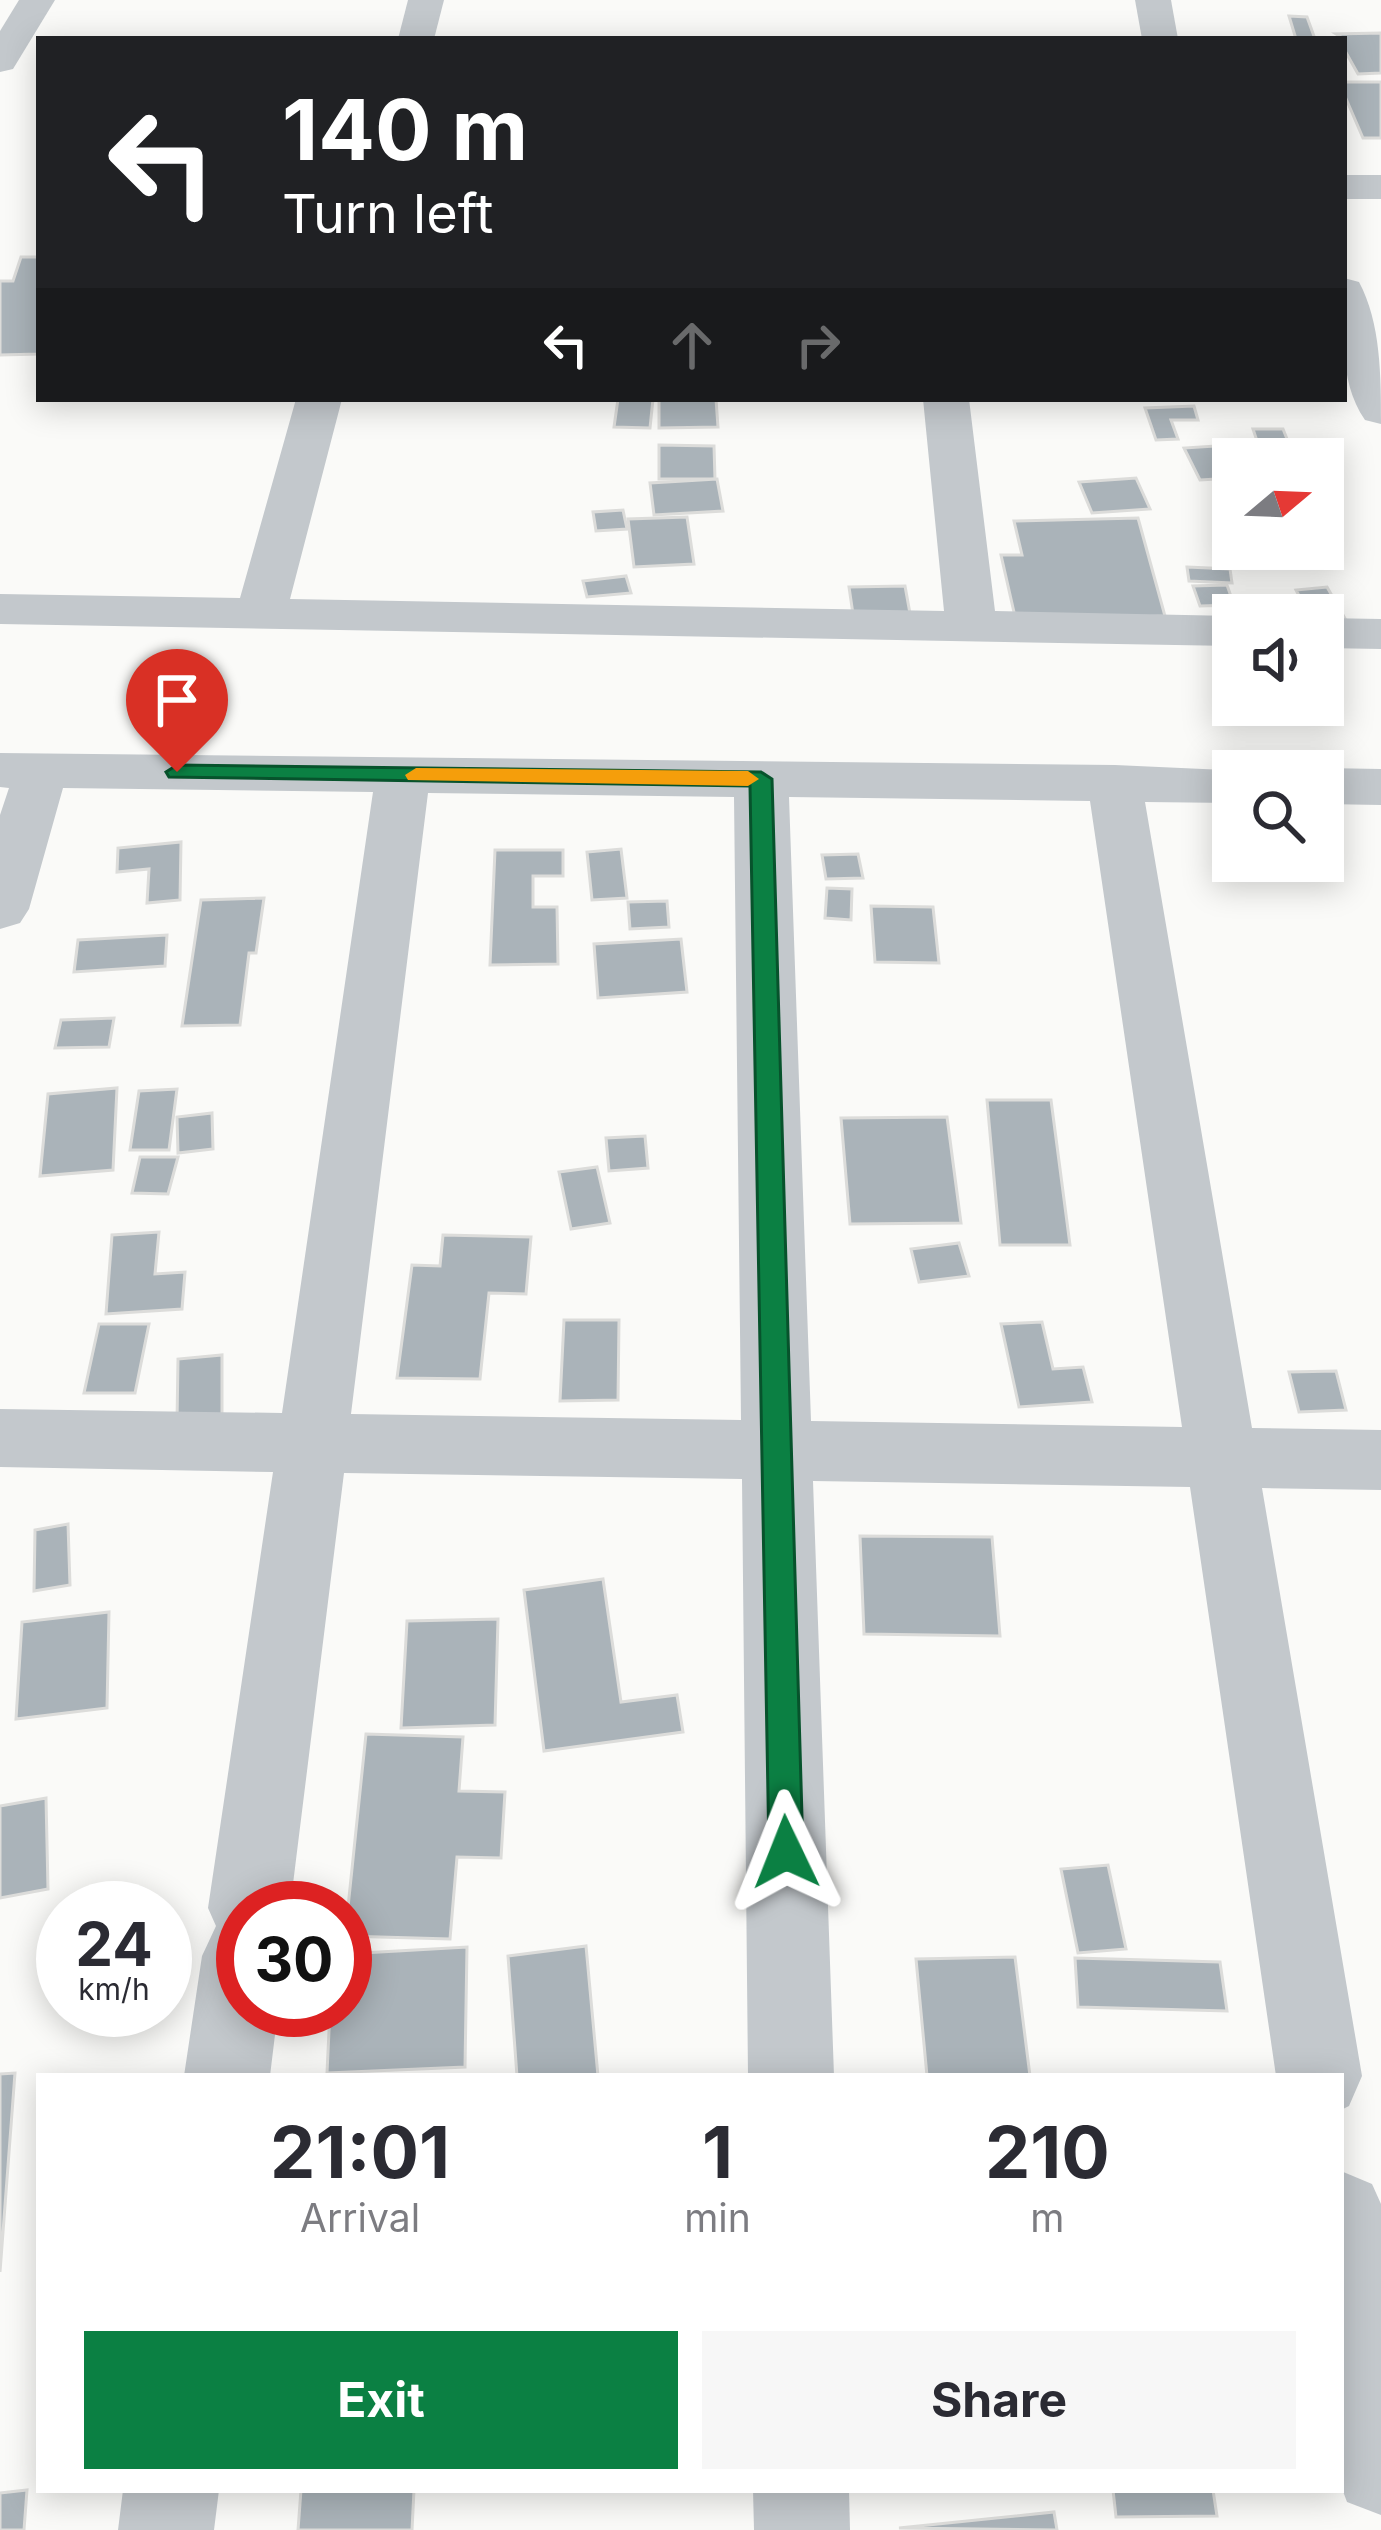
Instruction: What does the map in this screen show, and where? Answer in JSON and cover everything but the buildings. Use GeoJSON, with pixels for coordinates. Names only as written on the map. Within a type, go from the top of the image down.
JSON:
{"type":"FeatureCollection","features":[{"type":"Feature","properties":{"kind":"street"},"geometry":{"type":"LineString","coordinates":[[0,61],[37,0]]}},
{"type":"Feature","properties":{"kind":"street"},"geometry":{"type":"LineString","coordinates":[[417,36],[426,0]]}},
{"type":"Feature","properties":{"kind":"street"},"geometry":{"type":"LineString","coordinates":[[1153,0],[1159,36]]}},
{"type":"Feature","properties":{"kind":"street"},"geometry":{"type":"LineString","coordinates":[[1347,187],[1381,188]]}},
{"type":"Feature","properties":{"kind":"street"},"geometry":{"type":"LineString","coordinates":[[1347,301],[1381,410]]}},
{"type":"Feature","properties":{"kind":"street"},"geometry":{"type":"LineString","coordinates":[[261,613],[318,402]]}},
{"type":"Feature","properties":{"kind":"street"},"geometry":{"type":"LineString","coordinates":[[946,402],[971,626]]}},
{"type":"Feature","properties":{"kind":"street"},"geometry":{"type":"LineString","coordinates":[[0,609],[1212,631]]}},
{"type":"Feature","properties":{"kind":"street"},"geometry":{"type":"LineString","coordinates":[[1344,633],[1381,634]]}},
{"type":"Feature","properties":{"kind":"street"},"geometry":{"type":"LineString","coordinates":[[0,909],[21,770],[1212,785]]}},
{"type":"Feature","properties":{"kind":"street"},"geometry":{"type":"LineString","coordinates":[[253,1881],[403,775]]}},
{"type":"Feature","properties":{"kind":"street"},"geometry":{"type":"LineString","coordinates":[[761,779],[791,2073]]}},
{"type":"Feature","properties":{"kind":"street"},"geometry":{"type":"LineString","coordinates":[[1115,784],[1319,2073]]}},
{"type":"Feature","properties":{"kind":"street"},"geometry":{"type":"LineString","coordinates":[[1344,786],[1381,787]]}},
{"type":"Feature","properties":{"kind":"street"},"geometry":{"type":"LineString","coordinates":[[0,1438],[1381,1460]]}},
{"type":"Feature","properties":{"kind":"street"},"geometry":{"type":"LineString","coordinates":[[227,2073],[232,2037]]}},
{"type":"Feature","properties":{"kind":"street"},"geometry":{"type":"LineString","coordinates":[[1344,2234],[1381,2468]]}},
{"type":"Feature","properties":{"kind":"street"},"geometry":{"type":"LineString","coordinates":[[166,2530],[171,2493]]}},
{"type":"Feature","properties":{"kind":"street"},"geometry":{"type":"LineString","coordinates":[[801,2493],[802,2530]]}},
{"type":"Feature","properties":{"kind":"slow traffic"},"geometry":{"type":"LineString","coordinates":[[416,775],[748,779]]}},
{"type":"Feature","properties":{"kind":"route"},"geometry":{"type":"LineString","coordinates":[[177,772],[761,779],[786,1852]]}}]}
